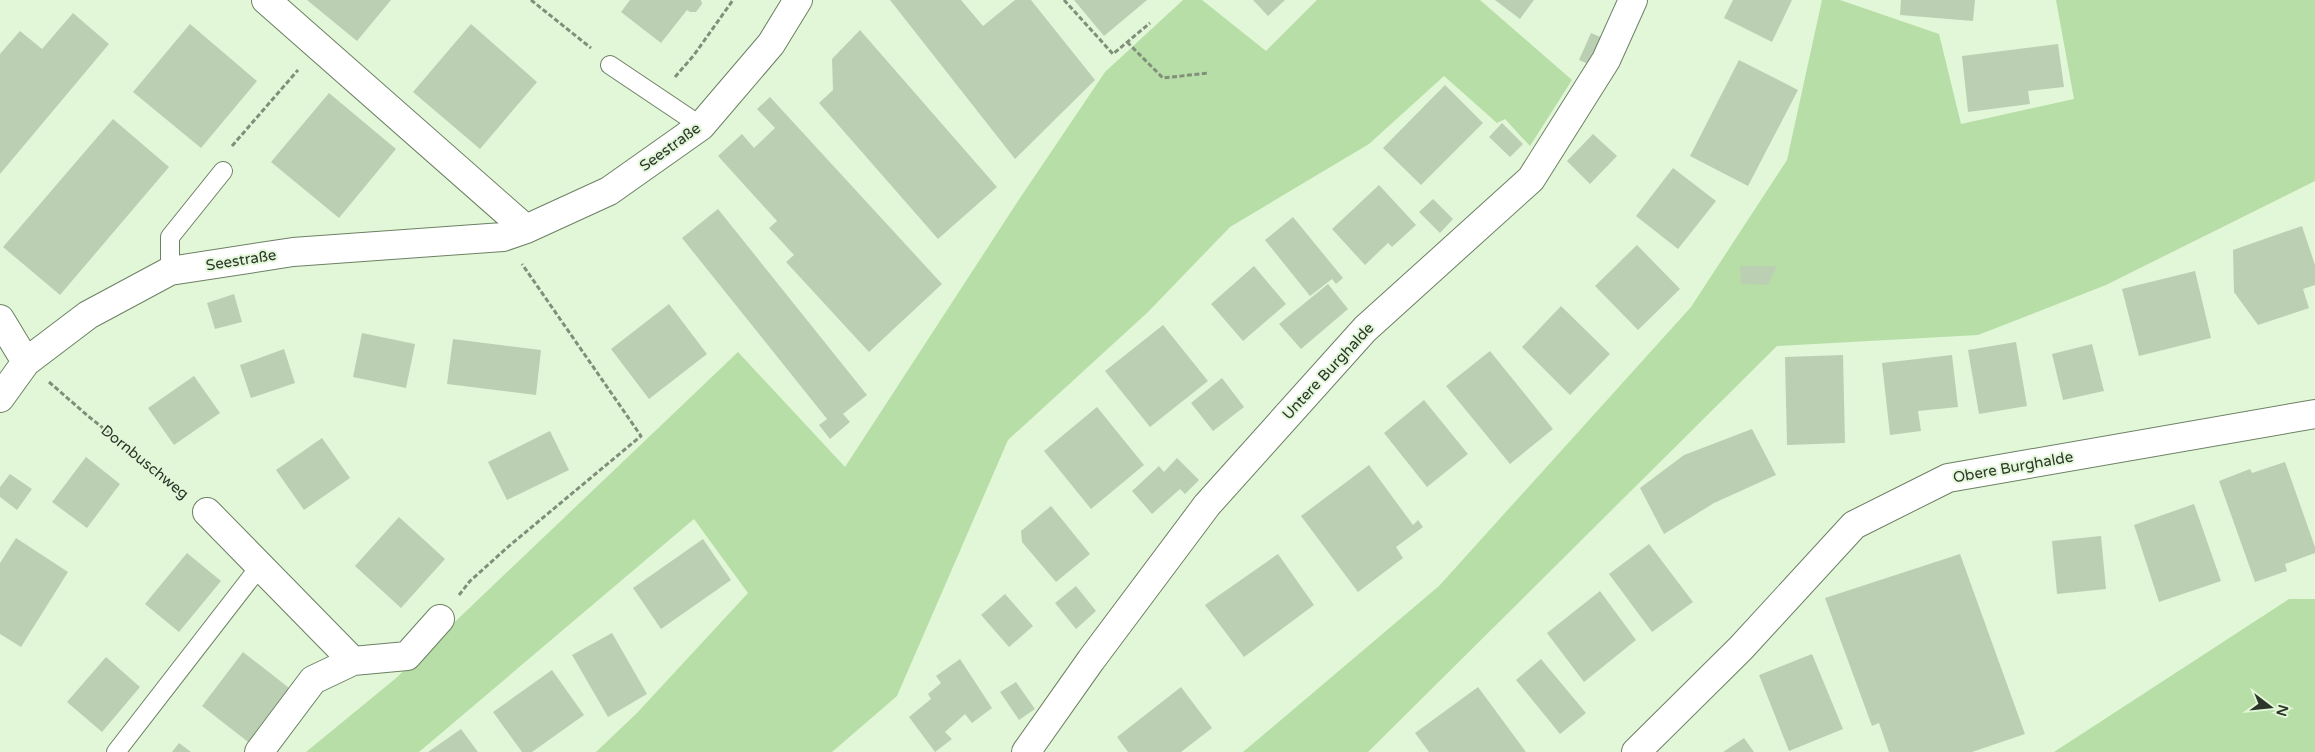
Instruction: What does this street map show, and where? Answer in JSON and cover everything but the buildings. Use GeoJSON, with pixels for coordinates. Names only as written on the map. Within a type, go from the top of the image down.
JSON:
{"type":"FeatureCollection","features":[{"type":"Feature","properties":{"kind":"street"},"geometry":{"type":"LineString","coordinates":[[266,0],[515,233]]}},
{"type":"Feature","properties":{"kind":"street","name":"Seestraße"},"geometry":{"type":"LineString","coordinates":[[0,398],[26,362],[88,315],[170,271],[294,252],[515,233],[609,190],[701,126],[771,44],[798,0]]}},
{"type":"Feature","properties":{"kind":"street","name":"Untere Burghalde"},"geometry":{"type":"LineString","coordinates":[[1026,752],[1091,660],[1207,505],[1365,329],[1532,179],[1606,60],[1633,0]]}},
{"type":"Feature","properties":{"kind":"street"},"geometry":{"type":"LineString","coordinates":[[0,319],[26,362]]}},
{"type":"Feature","properties":{"kind":"street","name":"Obere Burghalde"},"geometry":{"type":"LineString","coordinates":[[1636,752],[1741,648],[1854,525],[1948,478],[2315,414]]}},
{"type":"Feature","properties":{"kind":"street"},"geometry":{"type":"LineString","coordinates":[[207,512],[353,661]]}},
{"type":"Feature","properties":{"kind":"street"},"geometry":{"type":"LineString","coordinates":[[259,752],[313,680],[353,661],[406,656],[440,619]]}},
{"type":"Feature","properties":{"kind":"lane"},"geometry":{"type":"LineString","coordinates":[[610,65],[701,126]]}},
{"type":"Feature","properties":{"kind":"lane"},"geometry":{"type":"LineString","coordinates":[[170,271],[170,237],[223,171]]}},
{"type":"Feature","properties":{"kind":"lane"},"geometry":{"type":"LineString","coordinates":[[116,752],[260,566]]}},
{"type":"Feature","properties":{"kind":"path"},"geometry":{"type":"LineString","coordinates":[[531,0],[610,65]]}},
{"type":"Feature","properties":{"kind":"path"},"geometry":{"type":"LineString","coordinates":[[657,96],[694,55],[733,0]]}},
{"type":"Feature","properties":{"kind":"path"},"geometry":{"type":"LineString","coordinates":[[1064,0],[1113,54],[1150,23]]}},
{"type":"Feature","properties":{"kind":"path"},"geometry":{"type":"LineString","coordinates":[[1127,42],[1162,78],[1208,73]]}},
{"type":"Feature","properties":{"kind":"path"},"geometry":{"type":"LineString","coordinates":[[223,171],[227,152],[318,47]]}},
{"type":"Feature","properties":{"kind":"path"},"geometry":{"type":"LineString","coordinates":[[440,619],[470,581],[641,436],[515,233]]}},
{"type":"Feature","properties":{"kind":"path","name":"Dornbuschweg"},"geometry":{"type":"LineString","coordinates":[[26,362],[88,416],[207,512]]}},
{"type":"Feature","properties":{"kind":"green space"},"geometry":{"type":"Polygon","coordinates":[[[1183,0],[1202,0],[1266,51],[1317,0],[1480,0],[1572,80],[1530,146],[1505,119],[1497,123],[1444,76],[1369,144],[1230,227],[1148,312],[1008,440],[897,696],[832,752],[596,752],[637,713],[748,593],[694,519],[419,752],[306,752],[395,679],[738,352],[845,467],[1018,201],[1105,72],[1183,0]]]}},
{"type":"Feature","properties":{"kind":"green space"},"geometry":{"type":"Polygon","coordinates":[[[1822,0],[1840,0],[1939,34],[1961,124],[2074,99],[2056,0],[2315,0],[2315,181],[2106,285],[1978,335],[1777,346],[1368,752],[1243,752],[1439,586],[1691,307],[1787,160],[1822,0]]]}},
{"type":"Feature","properties":{"kind":"green space"},"geometry":{"type":"Polygon","coordinates":[[[2289,599],[2315,599],[2315,752],[2054,752],[2289,599]]]}}]}
